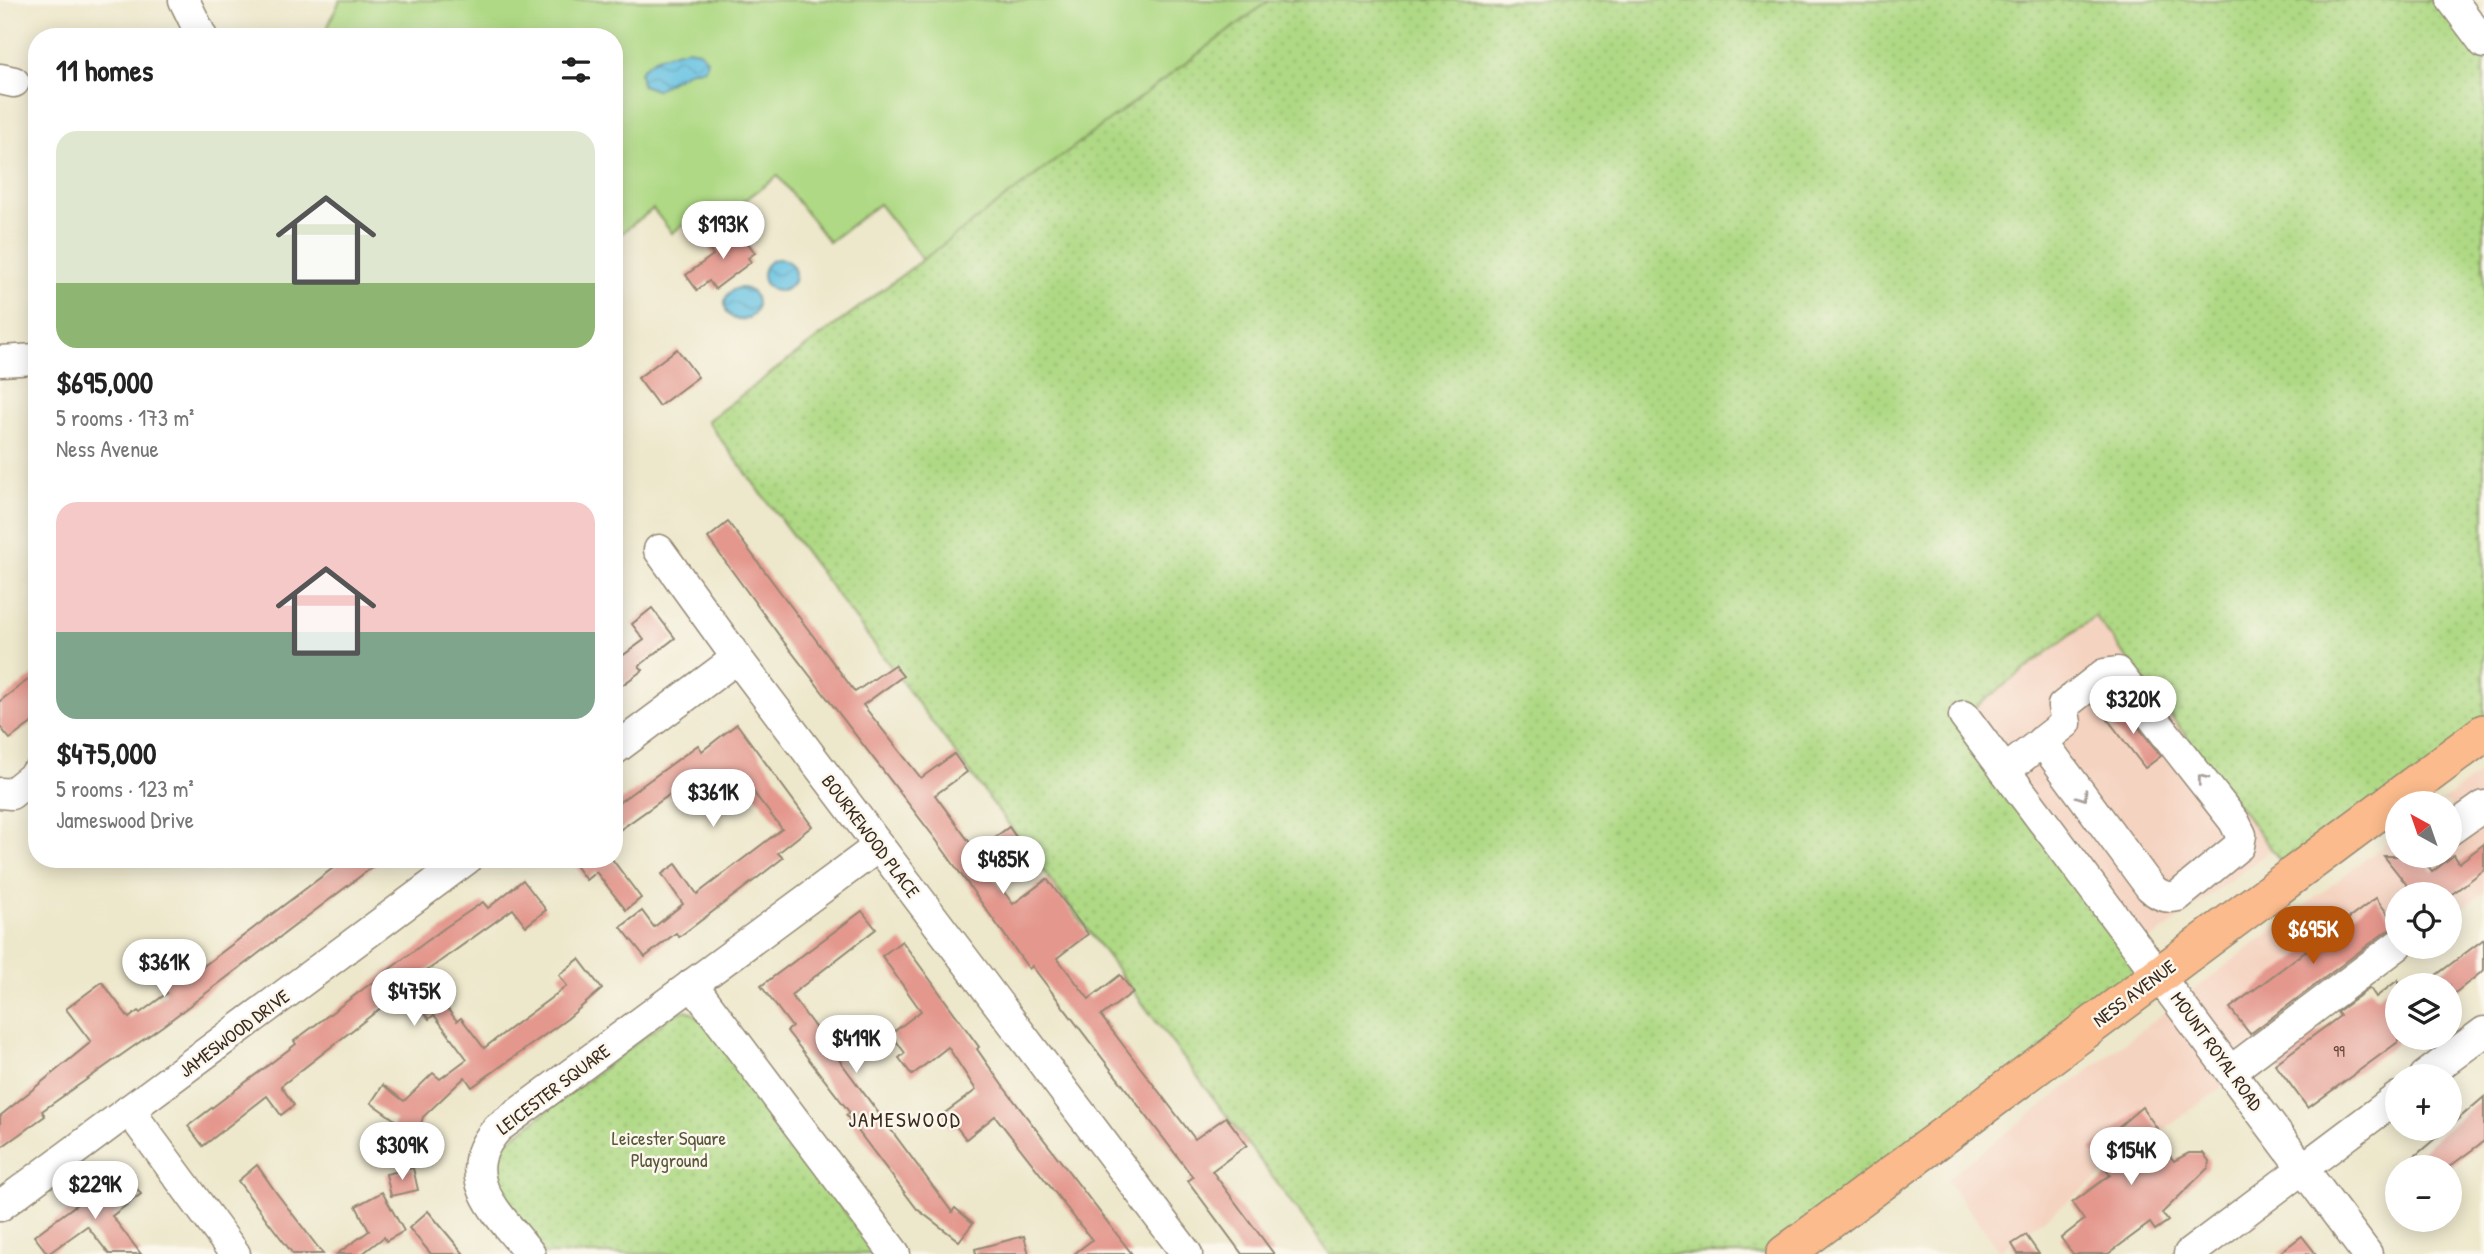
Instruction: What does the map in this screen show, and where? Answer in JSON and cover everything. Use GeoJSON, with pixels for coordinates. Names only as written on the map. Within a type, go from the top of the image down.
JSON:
{"type":"FeatureCollection","features":[{"type":"Feature","properties":{"kind":"main road","name":"NESS AVENUE"},"geometry":{"type":"LineString","coordinates":[[2425,791],[2484,733]]}},
{"type":"Feature","properties":{"kind":"main road","name":"NESS AVENUE"},"geometry":{"type":"LineString","coordinates":[[1785,1254],[2160,974],[2385,820]]}},
{"type":"Feature","properties":{"kind":"street"},"geometry":{"type":"LineString","coordinates":[[184,0],[198,28]]}},
{"type":"Feature","properties":{"kind":"street"},"geometry":{"type":"LineString","coordinates":[[2452,0],[2484,43]]}},
{"type":"Feature","properties":{"kind":"street"},"geometry":{"type":"LineString","coordinates":[[0,361],[28,359]]}},
{"type":"Feature","properties":{"kind":"street","name":"BOURKEWOOD PLACE"},"geometry":{"type":"LineString","coordinates":[[659,550],[737,658],[1187,1254]]}},
{"type":"Feature","properties":{"kind":"street"},"geometry":{"type":"LineString","coordinates":[[623,743],[737,658]]}},
{"type":"Feature","properties":{"kind":"street"},"geometry":{"type":"LineString","coordinates":[[2005,771],[2042,741],[2066,723],[2063,706],[2104,674],[2114,671],[2121,675],[2234,821],[2241,835],[2239,846],[2178,896],[2170,898],[2160,895],[2150,887],[2042,741]]}},
{"type":"Feature","properties":{"kind":"street","name":"MOUNT ROYAL ROAD"},"geometry":{"type":"LineString","coordinates":[[1964,716],[2137,950],[2160,974],[2232,1070],[2367,1254]]}},
{"type":"Feature","properties":{"kind":"street"},"geometry":{"type":"LineString","coordinates":[[1,794],[11,794],[28,781]]}},
{"type":"Feature","properties":{"kind":"street"},"geometry":{"type":"LineString","coordinates":[[2462,822],[2484,806]]}},
{"type":"Feature","properties":{"kind":"street","name":"LEICESTER SQUARE"},"geometry":{"type":"LineString","coordinates":[[530,1254],[479,1183],[477,1168],[486,1142],[498,1128],[879,846]]}},
{"type":"Feature","properties":{"kind":"street","name":"JAMESWOOD DRIVE"},"geometry":{"type":"LineString","coordinates":[[0,1206],[455,868]]}},
{"type":"Feature","properties":{"kind":"street"},"geometry":{"type":"LineString","coordinates":[[2232,1070],[2385,955]]}},
{"type":"Feature","properties":{"kind":"street"},"geometry":{"type":"LineString","coordinates":[[692,984],[895,1254]]}},
{"type":"Feature","properties":{"kind":"street"},"geometry":{"type":"LineString","coordinates":[[2441,1064],[2484,1032]]}},
{"type":"Feature","properties":{"kind":"street"},"geometry":{"type":"LineString","coordinates":[[2189,1254],[2385,1107]]}},
{"type":"Feature","properties":{"kind":"street"},"geometry":{"type":"LineString","coordinates":[[129,1110],[235,1254]]}},
{"type":"Feature","properties":{"kind":"shaded area"},"geometry":{"type":"Polygon","coordinates":[[[2095,616],[2271,850],[2137,950],[1964,716],[2095,616]]]}},
{"type":"Feature","properties":{"kind":"shaded area"},"geometry":{"type":"Polygon","coordinates":[[[2484,770],[2484,892],[2462,909],[2462,882],[2385,882],[2385,958],[2260,1059],[2000,1251],[1946,1179],[2385,844],[2385,868],[2462,868],[2462,791],[2456,791],[2484,770]]]}},
{"type":"Feature","properties":{"kind":"green space"},"geometry":{"type":"Polygon","coordinates":[[[340,0],[1270,0],[924,261],[879,204],[829,242],[778,176],[694,237],[684,224],[672,233],[653,209],[623,232],[623,28],[327,28],[340,0]]]}},
{"type":"Feature","properties":{"kind":"green space"},"geometry":{"type":"Polygon","coordinates":[[[1270,0],[2452,0],[2484,43],[2484,733],[2406,791],[2385,791],[2385,807],[2292,876],[2095,616],[1964,716],[2160,974],[1783,1254],[1330,1254],[707,421],[1270,0]]]}},
{"type":"Feature","properties":{"kind":"green space","name":"Leicester Square Playground"},"geometry":{"type":"Polygon","coordinates":[[[687,1010],[702,1019],[876,1254],[544,1254],[491,1183],[495,1151],[674,1014],[687,1010]]]}},
{"type":"Feature","properties":{"kind":"water"},"geometry":{"type":"Polygon","coordinates":[[[687,49],[699,51],[707,59],[705,69],[691,70],[656,90],[642,85],[640,72],[649,63],[661,56],[687,49]]]}},
{"type":"Feature","properties":{"kind":"water"},"geometry":{"type":"Polygon","coordinates":[[[779,259],[790,264],[795,275],[790,286],[779,291],[768,286],[763,275],[768,264],[779,259]]]}},
{"type":"Feature","properties":{"kind":"water"},"geometry":{"type":"Polygon","coordinates":[[[741,288],[752,293],[757,304],[752,315],[741,320],[730,315],[725,304],[730,293],[741,288]]]}},
{"type":"Feature","properties":{"kind":"building"},"geometry":{"type":"Polygon","coordinates":[[[737,228],[755,253],[748,258],[751,262],[715,289],[709,281],[697,290],[686,275],[713,255],[709,249],[737,228]]]}},
{"type":"Feature","properties":{"kind":"building"},"geometry":{"type":"Polygon","coordinates":[[[677,349],[698,377],[659,406],[638,378],[677,349]]]}},
{"type":"Feature","properties":{"kind":"building"},"geometry":{"type":"Polygon","coordinates":[[[728,522],[855,692],[894,665],[903,676],[863,705],[921,778],[954,754],[967,772],[935,795],[976,851],[1009,827],[1023,847],[989,872],[1013,904],[1047,879],[1088,934],[1057,958],[1089,999],[1120,975],[1133,992],[1101,1016],[1195,1139],[1226,1117],[1247,1145],[1212,1171],[1274,1254],[1242,1254],[1188,1181],[1193,1177],[1032,966],[1029,969],[934,837],[784,642],[708,538],[728,522]]]}},
{"type":"Feature","properties":{"kind":"building"},"geometry":{"type":"Polygon","coordinates":[[[652,608],[675,638],[639,666],[643,670],[623,684],[623,655],[644,640],[632,624],[652,608]]]}},
{"type":"Feature","properties":{"kind":"building"},"geometry":{"type":"Polygon","coordinates":[[[28,680],[28,726],[10,739],[0,727],[0,701],[28,680]]]}},
{"type":"Feature","properties":{"kind":"building"},"geometry":{"type":"Polygon","coordinates":[[[2120,704],[2161,756],[2145,768],[2105,716],[2120,704]]]}},
{"type":"Feature","properties":{"kind":"building"},"geometry":{"type":"Polygon","coordinates":[[[737,724],[812,826],[778,853],[783,858],[679,937],[676,933],[645,957],[621,927],[642,911],[654,927],[683,904],[662,874],[676,864],[697,894],[782,829],[751,789],[727,806],[703,771],[623,828],[623,799],[698,745],[702,751],[737,724]]]}},
{"type":"Feature","properties":{"kind":"building"},"geometry":{"type":"Polygon","coordinates":[[[2484,844],[2484,870],[2462,886],[2462,882],[2405,882],[2393,868],[2429,868],[2432,872],[2437,868],[2462,868],[2462,861],[2484,844]]]}},
{"type":"Feature","properties":{"kind":"building"},"geometry":{"type":"Polygon","coordinates":[[[333,868],[371,868],[164,1025],[42,1111],[45,1116],[0,1148],[0,1116],[91,1042],[66,1009],[102,982],[129,1018],[138,1011],[140,1013],[167,993],[140,957],[158,944],[185,980],[333,868]]]}},
{"type":"Feature","properties":{"kind":"building"},"geometry":{"type":"Polygon","coordinates":[[[577,868],[619,868],[641,898],[626,910],[596,872],[586,880],[577,868]]]}},
{"type":"Feature","properties":{"kind":"building"},"geometry":{"type":"Polygon","coordinates":[[[523,880],[546,910],[526,926],[513,909],[421,975],[457,1021],[461,1018],[484,1048],[567,986],[559,975],[579,959],[602,989],[567,1019],[472,1087],[465,1077],[423,1117],[414,1148],[389,1140],[395,1120],[371,1103],[383,1085],[404,1101],[433,1073],[440,1079],[467,1059],[434,1015],[429,1019],[405,989],[281,1086],[294,1105],[281,1115],[267,1096],[203,1146],[188,1126],[296,1044],[294,1041],[443,929],[483,902],[488,908],[523,880]]]}},
{"type":"Feature","properties":{"kind":"building"},"geometry":{"type":"Polygon","coordinates":[[[2376,898],[2385,910],[2385,933],[2250,1034],[2230,1008],[2376,898]]]}},
{"type":"Feature","properties":{"kind":"building"},"geometry":{"type":"Polygon","coordinates":[[[862,911],[876,929],[791,995],[952,1212],[955,1208],[973,1223],[959,1241],[917,1209],[846,1115],[850,1113],[787,1031],[792,1027],[761,986],[862,911]]]}},
{"type":"Feature","properties":{"kind":"building"},"geometry":{"type":"Polygon","coordinates":[[[2484,939],[2484,970],[2462,987],[2462,973],[2439,973],[2457,959],[2462,959],[2462,956],[2484,939]]]}},
{"type":"Feature","properties":{"kind":"building"},"geometry":{"type":"Polygon","coordinates":[[[902,941],[979,1047],[977,1049],[1002,1085],[1132,1254],[1074,1254],[1092,1240],[995,1116],[966,1139],[955,1125],[951,1128],[942,1115],[976,1090],[948,1047],[912,1075],[899,1058],[905,1053],[891,1034],[921,1011],[882,956],[902,941]]]}},
{"type":"Feature","properties":{"kind":"building"},"geometry":{"type":"Polygon","coordinates":[[[2370,988],[2376,997],[2385,990],[2387,1050],[2308,1108],[2275,1064],[2340,1016],[2337,1012],[2370,988]]]}},
{"type":"Feature","properties":{"kind":"building"},"geometry":{"type":"Polygon","coordinates":[[[2484,1097],[2484,1141],[2462,1157],[2462,1155],[2416,1155],[2432,1141],[2462,1141],[2462,1116],[2484,1097]]]}},
{"type":"Feature","properties":{"kind":"building"},"geometry":{"type":"Polygon","coordinates":[[[2142,1107],[2159,1131],[2154,1135],[2174,1161],[2189,1153],[2203,1153],[2209,1161],[2208,1168],[2162,1213],[2168,1221],[2155,1230],[2150,1223],[2108,1254],[2073,1254],[2061,1238],[2084,1220],[2072,1203],[2110,1175],[2091,1150],[2142,1107]]]}},
{"type":"Feature","properties":{"kind":"building"},"geometry":{"type":"Polygon","coordinates":[[[257,1165],[323,1254],[293,1254],[238,1181],[257,1165]]]}},
{"type":"Feature","properties":{"kind":"building"},"geometry":{"type":"Polygon","coordinates":[[[413,1168],[418,1190],[391,1196],[386,1174],[413,1168]]]}},
{"type":"Feature","properties":{"kind":"building"},"geometry":{"type":"Polygon","coordinates":[[[127,1175],[141,1194],[112,1216],[141,1254],[109,1254],[87,1226],[48,1254],[34,1236],[88,1196],[93,1202],[127,1175]]]}},
{"type":"Feature","properties":{"kind":"building"},"geometry":{"type":"Polygon","coordinates":[[[382,1192],[404,1231],[386,1241],[384,1237],[362,1254],[337,1254],[369,1231],[356,1206],[382,1192]]]}},
{"type":"Feature","properties":{"kind":"building"},"geometry":{"type":"Polygon","coordinates":[[[428,1211],[464,1254],[431,1254],[409,1228],[428,1211]]]}},
{"type":"Feature","properties":{"kind":"building"},"geometry":{"type":"Polygon","coordinates":[[[2026,1235],[2039,1254],[2018,1254],[2012,1244],[2026,1235]]]}},
{"type":"Feature","properties":{"kind":"building"},"geometry":{"type":"Polygon","coordinates":[[[1024,1236],[1029,1254],[976,1254],[975,1249],[1024,1236]]]}},
{"type":"Feature","properties":{"kind":"building"},"geometry":{"type":"Polygon","coordinates":[[[2302,1236],[2316,1254],[2278,1254],[2302,1236]]]}},
{"type":"Feature","properties":{"kind":"district","name":"JAMESWOOD"},"geometry":{"type":"Point","coordinates":[905,1119]}}]}
